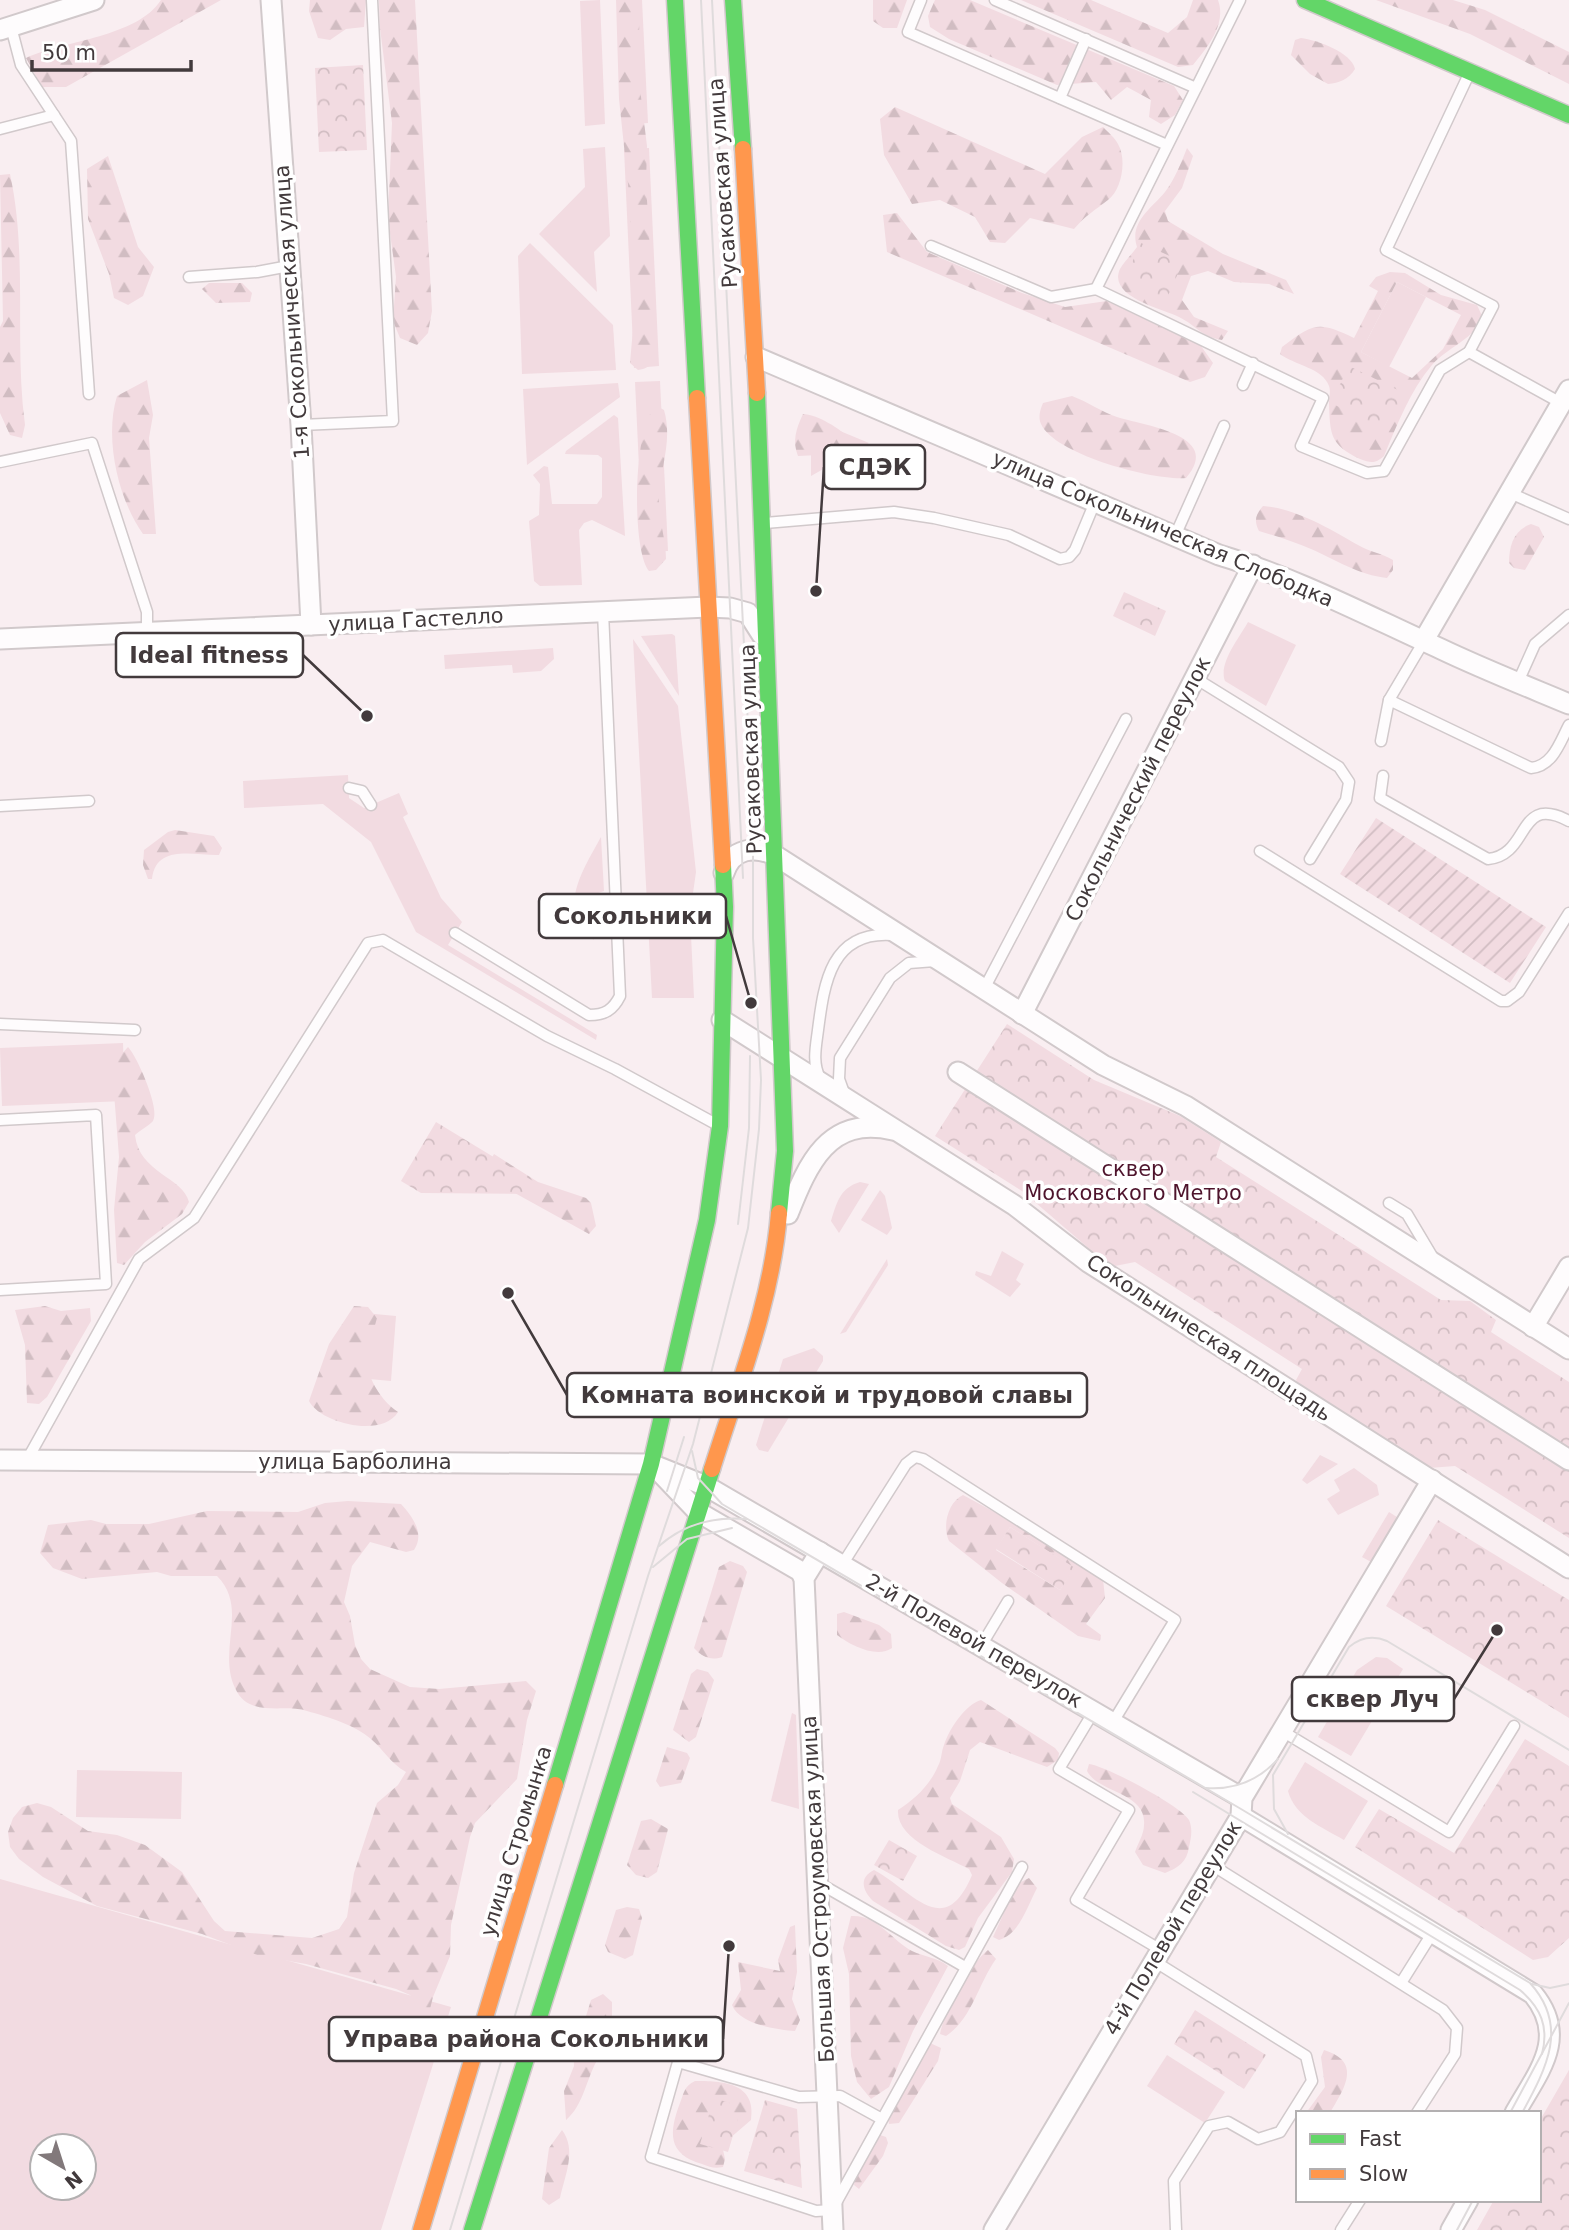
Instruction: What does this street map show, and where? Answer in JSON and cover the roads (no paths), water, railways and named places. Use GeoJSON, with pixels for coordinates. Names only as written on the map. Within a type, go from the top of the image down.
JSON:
{"type":"FeatureCollection","features":[{"type":"Feature","properties":{"kind":"main road","name":"Русаковская улица"},"geometry":{"type":"LineString","coordinates":[[651,1464],[707,1220],[720,1126],[722,1020],[723,876],[675,0]]}},
{"type":"Feature","properties":{"kind":"main road","name":"Русаковская улица"},"geometry":{"type":"LineString","coordinates":[[706,1486],[756,1328],[777,1241],[785,1151],[757,357],[733,0]]}},
{"type":"Feature","properties":{"kind":"main road"},"geometry":{"type":"LineString","coordinates":[[1305,0],[1569,115]]}},
{"type":"Feature","properties":{"kind":"main road","name":"улица Стромынка"},"geometry":{"type":"LineString","coordinates":[[421,2230],[651,1464]]}},
{"type":"Feature","properties":{"kind":"main road"},"geometry":{"type":"LineString","coordinates":[[472,2230],[706,1486]]}},
{"type":"Feature","properties":{"kind":"street"},"geometry":{"type":"LineString","coordinates":[[5,28],[94,0]]}},
{"type":"Feature","properties":{"kind":"street","name":"1-я Сокольническая улица"},"geometry":{"type":"LineString","coordinates":[[271,0],[301,425],[311,625]]}},
{"type":"Feature","properties":{"kind":"street","name":"улица Сокольническая Слободка"},"geometry":{"type":"LineString","coordinates":[[757,357],[1175,536],[1253,565],[1569,704]]}},
{"type":"Feature","properties":{"kind":"street"},"geometry":{"type":"LineString","coordinates":[[1424,640],[1565,396]]}},
{"type":"Feature","properties":{"kind":"street","name":"Сокольнический переулок"},"geometry":{"type":"LineString","coordinates":[[1022,1013],[1253,565]]}},
{"type":"Feature","properties":{"kind":"street","name":"улица Гастелло"},"geometry":{"type":"LineString","coordinates":[[0,639],[708,607],[730,608],[748,613],[756,621],[768,648]]}},
{"type":"Feature","properties":{"kind":"street"},"geometry":{"type":"LineString","coordinates":[[723,876],[730,860],[743,851],[758,849],[776,856],[1103,1065],[1186,1106],[1569,1349]]}},
{"type":"Feature","properties":{"kind":"street","name":"Сокольническая площадь"},"geometry":{"type":"LineString","coordinates":[[722,1020],[1014,1205],[1088,1262],[1569,1568]]}},
{"type":"Feature","properties":{"kind":"street"},"geometry":{"type":"LineString","coordinates":[[958,1072],[1569,1460]]}},
{"type":"Feature","properties":{"kind":"street"},"geometry":{"type":"LineString","coordinates":[[777,1241],[807,1169],[822,1147],[836,1136],[862,1128],[898,1131]]}},
{"type":"Feature","properties":{"kind":"street"},"geometry":{"type":"LineString","coordinates":[[1533,1327],[1569,1267]]}},
{"type":"Feature","properties":{"kind":"street","name":"улица Барболина"},"geometry":{"type":"LineString","coordinates":[[0,1460],[651,1464],[706,1486]]}},
{"type":"Feature","properties":{"kind":"street"},"geometry":{"type":"LineString","coordinates":[[651,1464],[698,1512],[800,1571],[804,1578],[820,1552]]}},
{"type":"Feature","properties":{"kind":"street","name":"4-й Полевой переулок"},"geometry":{"type":"LineString","coordinates":[[994,2230],[1212,1865],[1282,1731],[1432,1480]]}},
{"type":"Feature","properties":{"kind":"street","name":"2-й Полевой переулок"},"geometry":{"type":"LineString","coordinates":[[706,1486],[1113,1722],[1533,1994],[1549,2020],[1548,2054],[1517,2111]]}},
{"type":"Feature","properties":{"kind":"street","name":"Большая Остроумовская улица"},"geometry":{"type":"LineString","coordinates":[[804,1578],[833,2230]]}},
{"type":"Feature","properties":{"kind":"street"},"geometry":{"type":"LineString","coordinates":[[1451,2230],[1467,2202]]}},
{"type":"Feature","properties":{"kind":"lane"},"geometry":{"type":"LineString","coordinates":[[301,425],[393,421],[372,0]]}},
{"type":"Feature","properties":{"kind":"lane"},"geometry":{"type":"LineString","coordinates":[[921,0],[908,32],[1167,145]]}},
{"type":"Feature","properties":{"kind":"lane"},"geometry":{"type":"LineString","coordinates":[[995,0],[1196,88]]}},
{"type":"Feature","properties":{"kind":"lane"},"geometry":{"type":"LineString","coordinates":[[1096,289],[1240,0]]}},
{"type":"Feature","properties":{"kind":"lane"},"geometry":{"type":"LineString","coordinates":[[5,28],[21,65],[71,141],[89,394]]}},
{"type":"Feature","properties":{"kind":"lane"},"geometry":{"type":"LineString","coordinates":[[1060,98],[1086,40]]}},
{"type":"Feature","properties":{"kind":"lane"},"geometry":{"type":"LineString","coordinates":[[931,246],[1051,297],[1096,289],[1253,363],[1323,398],[1301,446],[1374,474],[1384,471],[1440,370],[1469,352],[1493,306],[1387,250],[1470,72]]}},
{"type":"Feature","properties":{"kind":"lane"},"geometry":{"type":"LineString","coordinates":[[0,129],[54,115]]}},
{"type":"Feature","properties":{"kind":"lane"},"geometry":{"type":"LineString","coordinates":[[189,277],[257,272],[289,266]]}},
{"type":"Feature","properties":{"kind":"lane"},"geometry":{"type":"LineString","coordinates":[[1469,352],[1565,396]]}},
{"type":"Feature","properties":{"kind":"lane"},"geometry":{"type":"LineString","coordinates":[[1243,385],[1253,363]]}},
{"type":"Feature","properties":{"kind":"lane"},"geometry":{"type":"LineString","coordinates":[[1175,536],[1224,426]]}},
{"type":"Feature","properties":{"kind":"lane"},"geometry":{"type":"LineString","coordinates":[[0,462],[92,443],[147,612],[147,632]]}},
{"type":"Feature","properties":{"kind":"lane"},"geometry":{"type":"LineString","coordinates":[[1510,493],[1569,519]]}},
{"type":"Feature","properties":{"kind":"lane"},"geometry":{"type":"LineString","coordinates":[[761,523],[894,512],[934,518],[1009,536],[1059,559],[1069,557],[1075,550],[1095,502]]}},
{"type":"Feature","properties":{"kind":"lane"},"geometry":{"type":"LineString","coordinates":[[455,933],[589,1015],[601,1016],[615,1007],[620,996],[603,612]]}},
{"type":"Feature","properties":{"kind":"lane"},"geometry":{"type":"LineString","coordinates":[[1518,682],[1535,644],[1569,615]]}},
{"type":"Feature","properties":{"kind":"lane"},"geometry":{"type":"LineString","coordinates":[[1381,741],[1390,700],[1424,640]]}},
{"type":"Feature","properties":{"kind":"lane"},"geometry":{"type":"LineString","coordinates":[[1195,678],[1339,767],[1349,782],[1346,800],[1310,859]]}},
{"type":"Feature","properties":{"kind":"lane"},"geometry":{"type":"LineString","coordinates":[[1390,700],[1531,768],[1541,767],[1550,760],[1569,724]]}},
{"type":"Feature","properties":{"kind":"lane"},"geometry":{"type":"LineString","coordinates":[[984,989],[1126,719]]}},
{"type":"Feature","properties":{"kind":"lane"},"geometry":{"type":"LineString","coordinates":[[1383,776],[1380,798],[1488,859],[1506,854],[1533,818],[1540,813],[1549,812],[1569,821]]}},
{"type":"Feature","properties":{"kind":"lane"},"geometry":{"type":"LineString","coordinates":[[349,788],[362,791],[371,805]]}},
{"type":"Feature","properties":{"kind":"lane"},"geometry":{"type":"LineString","coordinates":[[0,806],[89,801]]}},
{"type":"Feature","properties":{"kind":"lane"},"geometry":{"type":"LineString","coordinates":[[1260,851],[1501,1001],[1519,992],[1569,913]]}},
{"type":"Feature","properties":{"kind":"lane"},"geometry":{"type":"LineString","coordinates":[[828,1087],[816,1071],[815,1061],[824,986],[829,970],[839,956],[859,941],[883,934],[900,936]]}},
{"type":"Feature","properties":{"kind":"lane"},"geometry":{"type":"LineString","coordinates":[[26,1461],[139,1259],[194,1218],[368,943],[383,940],[547,1036],[615,1069],[720,1126]]}},
{"type":"Feature","properties":{"kind":"lane"},"geometry":{"type":"LineString","coordinates":[[854,1103],[841,1086],[838,1072],[840,1058],[890,978],[909,963],[923,960],[949,967]]}},
{"type":"Feature","properties":{"kind":"lane"},"geometry":{"type":"LineString","coordinates":[[0,1024],[135,1030]]}},
{"type":"Feature","properties":{"kind":"lane"},"geometry":{"type":"LineString","coordinates":[[0,1121],[96,1115],[106,1284],[0,1290]]}},
{"type":"Feature","properties":{"kind":"lane"},"geometry":{"type":"LineString","coordinates":[[1389,1203],[1407,1214],[1437,1265]]}},
{"type":"Feature","properties":{"kind":"lane"},"geometry":{"type":"LineString","coordinates":[[842,1565],[906,1464],[915,1457],[923,1459],[1168,1613],[1175,1620],[1172,1629],[1113,1722]]}},
{"type":"Feature","properties":{"kind":"lane"},"geometry":{"type":"LineString","coordinates":[[981,1646],[1009,1601]]}},
{"type":"Feature","properties":{"kind":"lane"},"geometry":{"type":"LineString","coordinates":[[1094,1711],[1059,1769],[1129,1810],[1076,1900],[1306,2056],[1312,2081],[1280,2132],[1258,2139],[1228,2122],[1209,2126],[1174,2182],[1176,2230]]}},
{"type":"Feature","properties":{"kind":"lane"},"geometry":{"type":"LineString","coordinates":[[1282,1731],[1449,1832],[1514,1726]]}},
{"type":"Feature","properties":{"kind":"lane"},"geometry":{"type":"LineString","coordinates":[[1212,1865],[1443,2010],[1457,2028],[1455,2054],[1418,2111]]}},
{"type":"Feature","properties":{"kind":"lane"},"geometry":{"type":"LineString","coordinates":[[880,2118],[840,2096],[799,2097],[678,2062],[652,2157],[816,2211],[832,2210],[880,2118],[1021,1867]]}},
{"type":"Feature","properties":{"kind":"lane"},"geometry":{"type":"LineString","coordinates":[[817,1882],[965,1967]]}},
{"type":"Feature","properties":{"kind":"lane"},"geometry":{"type":"LineString","coordinates":[[1401,1983],[1433,1931]]}},
{"type":"Feature","properties":{"kind":"lane"},"geometry":{"type":"LineString","coordinates":[[1341,2230],[1359,2202]]}},
{"type":"Feature","properties":{"kind":"tram line"},"geometry":{"type":"LineString","coordinates":[[701,0],[743,878]]}},
{"type":"Feature","properties":{"kind":"tram line"},"geometry":{"type":"LineString","coordinates":[[450,2230],[648,1576],[693,1444],[748,1228],[759,1129],[761,1080],[753,938],[753,827],[712,0]]}},
{"type":"Feature","properties":{"kind":"tram line"},"geometry":{"type":"LineString","coordinates":[[738,1224],[749,1128],[750,1056]]}},
{"type":"Feature","properties":{"kind":"tram line"},"geometry":{"type":"LineString","coordinates":[[667,1491],[684,1437]]}},
{"type":"Feature","properties":{"kind":"tram line"},"geometry":{"type":"LineString","coordinates":[[692,1451],[698,1478],[722,1504],[1241,1809],[1530,1983],[1542,1999],[1549,2015],[1551,2031],[1546,2063],[1523,2111]]}},
{"type":"Feature","properties":{"kind":"tram line"},"geometry":{"type":"LineString","coordinates":[[659,1546],[679,1532],[700,1523],[747,1519]]}},
{"type":"Feature","properties":{"kind":"tram line"},"geometry":{"type":"LineString","coordinates":[[653,1567],[687,1539],[732,1528]]}},
{"type":"Feature","properties":{"kind":"tram line"},"geometry":{"type":"LineString","coordinates":[[1288,1834],[1274,1809],[1273,1775],[1349,1647],[1363,1639],[1377,1638],[1387,1641],[1569,1750]]}},
{"type":"Feature","properties":{"kind":"tram line"},"geometry":{"type":"LineString","coordinates":[[1206,1788],[1245,1782],[1263,1773],[1278,1759]]}},
{"type":"Feature","properties":{"kind":"tram line"},"geometry":{"type":"LineString","coordinates":[[1193,1792],[1520,1990],[1542,2019],[1542,2054]]}},
{"type":"Feature","properties":{"kind":"tram line"},"geometry":{"type":"LineString","coordinates":[[1532,1984],[1550,1988],[1569,1984]]}},
{"type":"Feature","properties":{"kind":"tram line"},"geometry":{"type":"LineString","coordinates":[[1511,2111],[1569,2003]]}},
{"type":"Feature","properties":{"kind":"tram line"},"geometry":{"type":"LineString","coordinates":[[1457,2230],[1472,2202]]}},
{"type":"Feature","properties":{"kind":"place","name":"СДЭК"},"geometry":{"type":"Point","coordinates":[816,591]}},
{"type":"Feature","properties":{"kind":"place","name":"Ideal fitness"},"geometry":{"type":"Point","coordinates":[367,716]}},
{"type":"Feature","properties":{"kind":"place","name":"Сокольники"},"geometry":{"type":"Point","coordinates":[751,1003]}},
{"type":"Feature","properties":{"kind":"place","name":"Комната воинской и трудовой славы"},"geometry":{"type":"Point","coordinates":[508,1293]}},
{"type":"Feature","properties":{"kind":"place","name":"сквер Луч"},"geometry":{"type":"Point","coordinates":[1497,1630]}},
{"type":"Feature","properties":{"kind":"place","name":"Управа района Сокольники"},"geometry":{"type":"Point","coordinates":[729,1946]}},
{"type":"Feature","properties":{"kind":"park label","name":"сквер Московского Метро"},"geometry":{"type":"Point","coordinates":[1133,1181]}}]}
